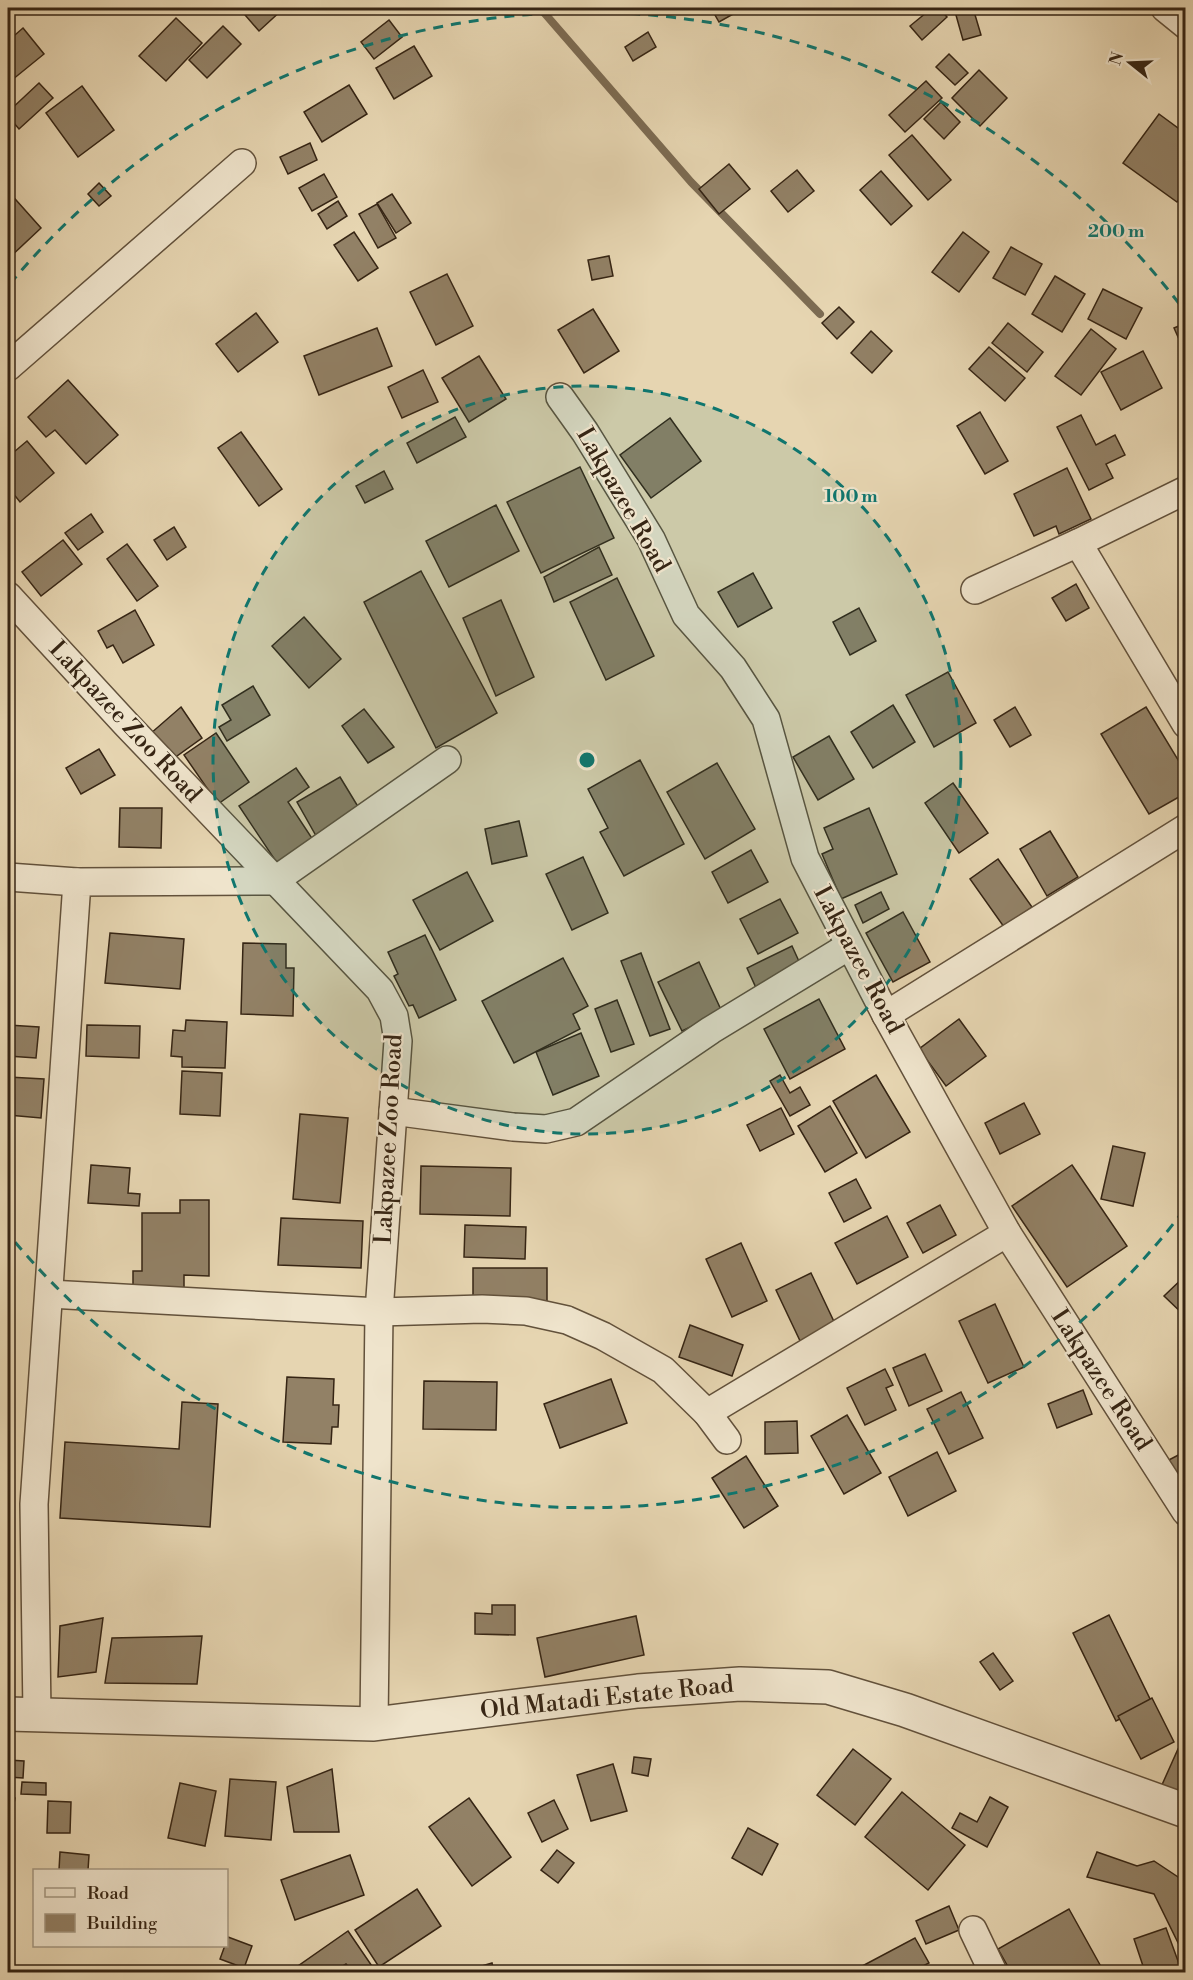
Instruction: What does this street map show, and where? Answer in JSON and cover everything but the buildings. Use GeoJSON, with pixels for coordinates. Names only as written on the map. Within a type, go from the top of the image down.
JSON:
{"type":"FeatureCollection","features":[{"type":"Feature","properties":{"kind":"street"},"geometry":{"type":"LineString","coordinates":[[1165,8],[1185,25]]}},
{"type":"Feature","properties":{"kind":"street"},"geometry":{"type":"LineString","coordinates":[[8,367],[242,163]]}},
{"type":"Feature","properties":{"kind":"street","name":"Lakpazee Road"},"geometry":{"type":"LineString","coordinates":[[560,397],[585,432],[651,538],[686,615],[732,668],[766,718],[805,858],[885,1015],[1007,1233],[1185,1512]]}},
{"type":"Feature","properties":{"kind":"street"},"geometry":{"type":"LineString","coordinates":[[975,590],[1078,543],[1185,490]]}},
{"type":"Feature","properties":{"kind":"street"},"geometry":{"type":"LineString","coordinates":[[1078,543],[1185,724]]}},
{"type":"Feature","properties":{"kind":"street","name":"Lakpazee Zoo Road"},"geometry":{"type":"LineString","coordinates":[[8,596],[274,881],[380,990],[394,1016],[398,1041],[379,1312],[374,1725]]}},
{"type":"Feature","properties":{"kind":"street"},"geometry":{"type":"LineString","coordinates":[[8,877],[77,882],[274,881],[447,760]]}},
{"type":"Feature","properties":{"kind":"street"},"geometry":{"type":"LineString","coordinates":[[885,1015],[1185,828]]}},
{"type":"Feature","properties":{"kind":"street"},"geometry":{"type":"LineString","coordinates":[[22,1714],[34,1504],[77,882]]}},
{"type":"Feature","properties":{"kind":"street"},"geometry":{"type":"LineString","coordinates":[[393,1110],[513,1127],[546,1129],[576,1122],[711,1030],[849,946]]}},
{"type":"Feature","properties":{"kind":"street"},"geometry":{"type":"LineString","coordinates":[[707,1413],[1007,1233]]}},
{"type":"Feature","properties":{"kind":"street"},"geometry":{"type":"LineString","coordinates":[[49,1294],[379,1312],[482,1309],[526,1311],[567,1320],[603,1336],[663,1370],[707,1413],[727,1440]]}},
{"type":"Feature","properties":{"kind":"street","name":"Old Matadi Estate Road"},"geometry":{"type":"LineString","coordinates":[[22,1714],[374,1725],[638,1691],[740,1684],[828,1687],[905,1710],[1185,1811]]}},
{"type":"Feature","properties":{"kind":"street"},"geometry":{"type":"LineString","coordinates":[[973,1930],[993,1972]]}},
{"type":"Feature","properties":{"kind":"waterway"},"geometry":{"type":"LineString","coordinates":[[540,8],[691,182],[820,314]]}}]}
